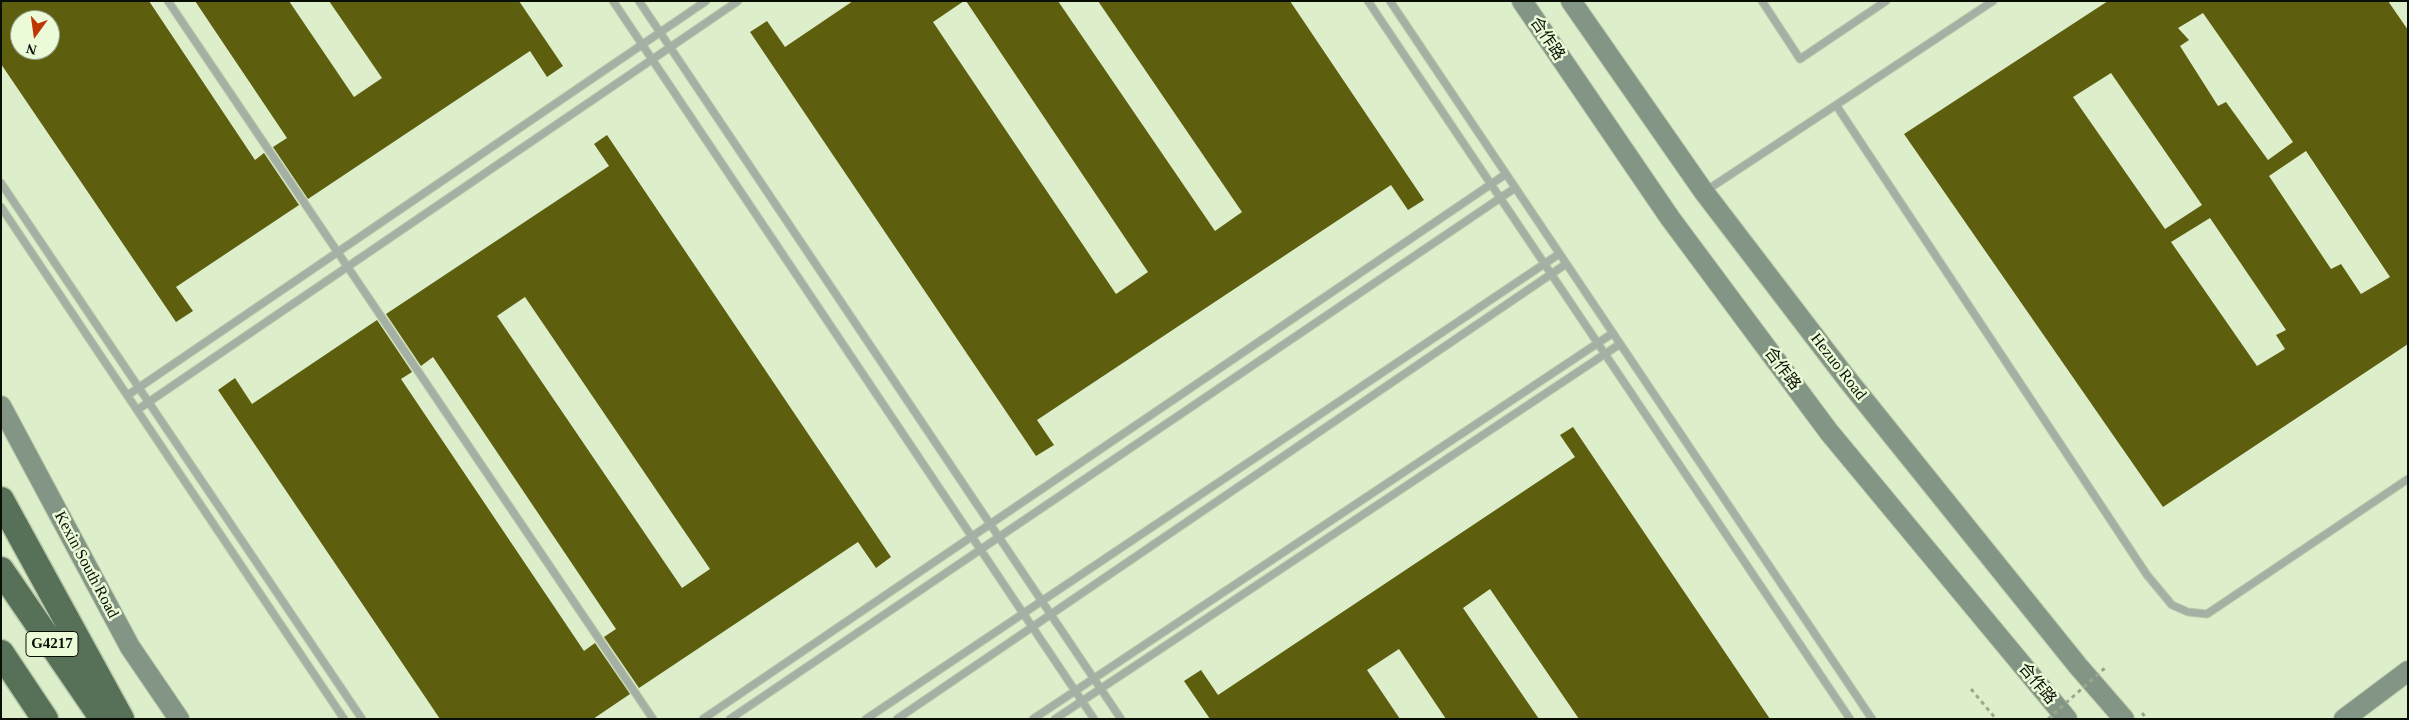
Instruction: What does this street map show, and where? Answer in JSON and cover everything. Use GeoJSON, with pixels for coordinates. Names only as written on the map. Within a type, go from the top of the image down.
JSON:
{"type":"FeatureCollection","features":[{"type":"Feature","properties":{"kind":"highway"},"geometry":{"type":"LineString","coordinates":[[1,500],[121,719]]}},
{"type":"Feature","properties":{"kind":"highway","name":"G4217"},"geometry":{"type":"LineString","coordinates":[[1,570],[103,719]]}},
{"type":"Feature","properties":{"kind":"highway","name":"G4217"},"geometry":{"type":"LineString","coordinates":[[1,653],[45,719]]}},
{"type":"Feature","properties":{"kind":"main road","name":"合作路"},"geometry":{"type":"LineString","coordinates":[[1522,1],[1670,218],[1829,432],[2067,719]]}},
{"type":"Feature","properties":{"kind":"main road","name":"Hezuo Road"},"geometry":{"type":"LineString","coordinates":[[1571,1],[1704,192],[1847,379],[2078,666],[2124,719]]}},
{"type":"Feature","properties":{"kind":"main road","name":"Kexin South Road"},"geometry":{"type":"LineString","coordinates":[[1,406],[130,647],[179,719]]}},
{"type":"Feature","properties":{"kind":"main road"},"geometry":{"type":"LineString","coordinates":[[2344,719],[2408,671]]}},
{"type":"Feature","properties":{"kind":"lane"},"geometry":{"type":"LineString","coordinates":[[168,1],[653,719]]}},
{"type":"Feature","properties":{"kind":"lane"},"geometry":{"type":"LineString","coordinates":[[613,1],[1094,719]]}},
{"type":"Feature","properties":{"kind":"lane"},"geometry":{"type":"LineString","coordinates":[[639,1],[1121,719]]}},
{"type":"Feature","properties":{"kind":"lane"},"geometry":{"type":"LineString","coordinates":[[128,396],[706,1]]}},
{"type":"Feature","properties":{"kind":"lane"},"geometry":{"type":"LineString","coordinates":[[137,410],[738,1]]}},
{"type":"Feature","properties":{"kind":"lane"},"geometry":{"type":"LineString","coordinates":[[1368,1],[1850,719]]}},
{"type":"Feature","properties":{"kind":"lane"},"geometry":{"type":"LineString","coordinates":[[1390,1],[1872,719]]}},
{"type":"Feature","properties":{"kind":"lane"},"geometry":{"type":"LineString","coordinates":[[1762,1],[1800,59],[1886,1]]}},
{"type":"Feature","properties":{"kind":"lane"},"geometry":{"type":"LineString","coordinates":[[1704,192],[1993,1]]}},
{"type":"Feature","properties":{"kind":"lane"},"geometry":{"type":"LineString","coordinates":[[1836,105],[2147,575],[2172,605],[2188,612],[2207,614],[2408,479]]}},
{"type":"Feature","properties":{"kind":"lane"},"geometry":{"type":"LineString","coordinates":[[704,719],[1506,174]]}},
{"type":"Feature","properties":{"kind":"lane"},"geometry":{"type":"LineString","coordinates":[[1,183],[362,719]]}},
{"type":"Feature","properties":{"kind":"lane"},"geometry":{"type":"LineString","coordinates":[[730,719],[1515,188]]}},
{"type":"Feature","properties":{"kind":"lane"},"geometry":{"type":"LineString","coordinates":[[1,207],[344,719]]}},
{"type":"Feature","properties":{"kind":"lane"},"geometry":{"type":"LineString","coordinates":[[866,719],[1559,254]]}},
{"type":"Feature","properties":{"kind":"lane"},"geometry":{"type":"LineString","coordinates":[[897,719],[1566,264]]}},
{"type":"Feature","properties":{"kind":"lane"},"geometry":{"type":"LineString","coordinates":[[1033,719],[1612,333]]}},
{"type":"Feature","properties":{"kind":"lane"},"geometry":{"type":"LineString","coordinates":[[1054,719],[1620,344]]}},
{"type":"Feature","properties":{"kind":"path"},"geometry":{"type":"LineString","coordinates":[[2048,719],[2105,668]]}},
{"type":"Feature","properties":{"kind":"path"},"geometry":{"type":"LineString","coordinates":[[1971,689],[1996,719]]}},
{"type":"Feature","properties":{"kind":"building"},"geometry":{"type":"Polygon","coordinates":[[[1,1],[149,1],[255,160],[264,153],[299,205],[176,287],[193,311],[176,322],[1,64],[1,1]]]}},
{"type":"Feature","properties":{"kind":"building"},"geometry":{"type":"Polygon","coordinates":[[[195,1],[289,1],[354,97],[382,78],[329,1],[519,1],[563,66],[547,77],[530,51],[308,199],[273,147],[287,138],[195,1]]]}},
{"type":"Feature","properties":{"kind":"building"},"geometry":{"type":"Polygon","coordinates":[[[853,1],[964,1],[933,22],[1116,294],[1148,272],[966,1],[1058,1],[1215,231],[1242,212],[1098,1],[1290,1],[1424,200],[1408,210],[1391,185],[1037,420],[1054,445],[1036,456],[750,32],[767,21],[785,47],[853,1]]]}},
{"type":"Feature","properties":{"kind":"building"},"geometry":{"type":"Polygon","coordinates":[[[2108,1],[2388,1],[2408,30],[2408,344],[2163,507],[1904,134],[2108,1]],[[2203,13],[2178,28],[2189,40],[2180,46],[2218,106],[2226,102],[2268,160],[2293,142],[2203,13]],[[2111,73],[2073,97],[2165,229],[2202,205],[2111,73]],[[2306,151],[2269,176],[2331,269],[2341,264],[2361,294],[2390,277],[2306,151]],[[2210,218],[2171,242],[2257,366],[2285,349],[2276,335],[2286,330],[2210,218]]]}},
{"type":"Feature","properties":{"kind":"building"},"geometry":{"type":"Polygon","coordinates":[[[607,135],[891,557],[876,568],[858,542],[639,688],[604,637],[616,629],[433,357],[421,366],[386,314],[609,166],[594,144],[607,135]],[[525,297],[497,316],[682,588],[710,569],[525,297]]]}},
{"type":"Feature","properties":{"kind":"building"},"geometry":{"type":"Polygon","coordinates":[[[377,320],[412,372],[401,379],[584,651],[595,643],[630,694],[593,719],[440,719],[218,390],[235,378],[252,404],[377,320]]]}},
{"type":"Feature","properties":{"kind":"building"},"geometry":{"type":"Polygon","coordinates":[[[1573,427],[1770,719],[1579,719],[1490,589],[1463,608],[1539,719],[1446,719],[1399,649],[1367,670],[1400,719],[1210,719],[1184,681],[1201,670],[1218,695],[1575,457],[1560,435],[1573,427]]]}}]}
